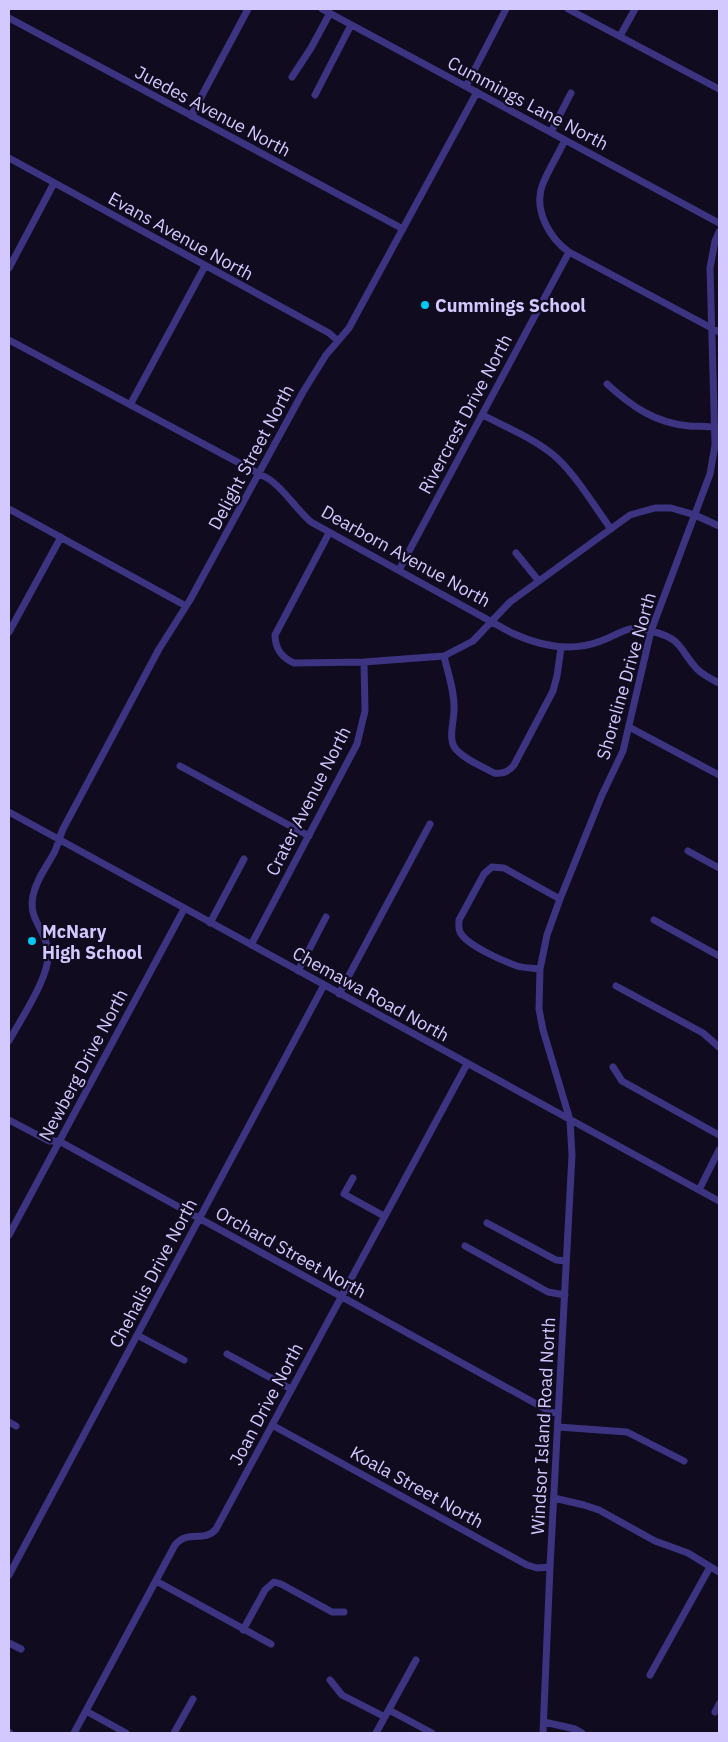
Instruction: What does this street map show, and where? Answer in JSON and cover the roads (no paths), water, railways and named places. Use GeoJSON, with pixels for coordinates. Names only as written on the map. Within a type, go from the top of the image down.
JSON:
{"type":"FeatureCollection","features":[{"type":"Feature","properties":{"kind":"street"},"geometry":{"type":"LineString","coordinates":[[190,116],[248,9]]}},
{"type":"Feature","properties":{"kind":"street","name":"Cummings Lane North"},"geometry":{"type":"LineString","coordinates":[[322,9],[719,223]]}},
{"type":"Feature","properties":{"kind":"street"},"geometry":{"type":"LineString","coordinates":[[466,86],[506,9]]}},
{"type":"Feature","properties":{"kind":"street"},"geometry":{"type":"LineString","coordinates":[[568,9],[719,89]]}},
{"type":"Feature","properties":{"kind":"street"},"geometry":{"type":"LineString","coordinates":[[620,36],[635,9]]}},
{"type":"Feature","properties":{"kind":"street"},"geometry":{"type":"LineString","coordinates":[[292,77],[311,48],[330,13]]}},
{"type":"Feature","properties":{"kind":"street","name":"Juedes Avenue North"},"geometry":{"type":"LineString","coordinates":[[9,18],[403,229]]}},
{"type":"Feature","properties":{"kind":"street"},"geometry":{"type":"LineString","coordinates":[[314,95],[351,25]]}},
{"type":"Feature","properties":{"kind":"street","name":"Delight Street North"},"geometry":{"type":"LineString","coordinates":[[9,1041],[46,971],[48,949],[34,917],[32,902],[36,886],[56,849],[78,800],[302,392],[319,366],[349,328],[477,92]]}},
{"type":"Feature","properties":{"kind":"street"},"geometry":{"type":"LineString","coordinates":[[551,132],[571,93]]}},
{"type":"Feature","properties":{"kind":"street"},"geometry":{"type":"LineString","coordinates":[[566,140],[542,188],[541,204],[544,222],[560,246],[716,331]]}},
{"type":"Feature","properties":{"kind":"street","name":"Evans Avenue North"},"geometry":{"type":"LineString","coordinates":[[9,158],[329,333],[338,341]]}},
{"type":"Feature","properties":{"kind":"street"},"geometry":{"type":"LineString","coordinates":[[9,268],[54,183]]}},
{"type":"Feature","properties":{"kind":"street","name":"Shoreline Drive North"},"geometry":{"type":"LineString","coordinates":[[570,1120],[543,1030],[540,1009],[540,969],[547,935],[560,899],[602,795],[623,751],[651,630],[695,515],[714,458],[717,428],[716,331],[710,268],[715,241],[719,232]]}},
{"type":"Feature","properties":{"kind":"street","name":"Rivercrest Drive North"},"geometry":{"type":"LineString","coordinates":[[399,570],[568,252]]}},
{"type":"Feature","properties":{"kind":"street"},"geometry":{"type":"LineString","coordinates":[[130,405],[205,266]]}},
{"type":"Feature","properties":{"kind":"street","name":"Dearborn Avenue North"},"geometry":{"type":"LineString","coordinates":[[9,340],[259,473],[279,486],[299,512],[329,533],[525,639],[561,648],[584,646],[600,642],[630,627],[651,630],[674,639],[698,671],[719,684]]}},
{"type":"Feature","properties":{"kind":"street"},"geometry":{"type":"LineString","coordinates":[[607,384],[626,401],[656,419],[689,426],[717,428]]}},
{"type":"Feature","properties":{"kind":"street"},"geometry":{"type":"LineString","coordinates":[[483,415],[539,445],[556,458],[570,472],[611,529]]}},
{"type":"Feature","properties":{"kind":"street"},"geometry":{"type":"LineString","coordinates":[[329,533],[275,635],[278,648],[288,660],[302,663],[364,662],[444,656],[473,641],[510,602],[538,580],[630,516],[655,508],[671,508],[695,515],[719,526]]}},
{"type":"Feature","properties":{"kind":"street"},"geometry":{"type":"LineString","coordinates":[[9,509],[186,606]]}},
{"type":"Feature","properties":{"kind":"street"},"geometry":{"type":"LineString","coordinates":[[9,632],[61,537]]}},
{"type":"Feature","properties":{"kind":"street"},"geometry":{"type":"LineString","coordinates":[[516,552],[538,580]]}},
{"type":"Feature","properties":{"kind":"street"},"geometry":{"type":"LineString","coordinates":[[444,656],[453,695],[452,744],[460,754],[494,773],[500,774],[506,772],[514,765],[553,692],[561,648]]}},
{"type":"Feature","properties":{"kind":"street","name":"Crater Avenue North"},"geometry":{"type":"LineString","coordinates":[[250,945],[345,768],[360,736],[365,711],[364,662]]}},
{"type":"Feature","properties":{"kind":"street"},"geometry":{"type":"LineString","coordinates":[[630,727],[719,775]]}},
{"type":"Feature","properties":{"kind":"street"},"geometry":{"type":"LineString","coordinates":[[180,766],[309,836]]}},
{"type":"Feature","properties":{"kind":"street","name":"Chemawa Road North"},"geometry":{"type":"LineString","coordinates":[[9,812],[719,1201]]}},
{"type":"Feature","properties":{"kind":"street"},"geometry":{"type":"LineString","coordinates":[[340,994],[430,824]]}},
{"type":"Feature","properties":{"kind":"street"},"geometry":{"type":"LineString","coordinates":[[688,851],[719,868]]}},
{"type":"Feature","properties":{"kind":"street"},"geometry":{"type":"LineString","coordinates":[[210,923],[244,859]]}},
{"type":"Feature","properties":{"kind":"street"},"geometry":{"type":"LineString","coordinates":[[540,969],[506,962],[470,942],[460,933],[458,927],[459,920],[484,874],[492,867],[504,868],[560,899]]}},
{"type":"Feature","properties":{"kind":"street","name":"Newberg Drive North"},"geometry":{"type":"LineString","coordinates":[[9,1235],[184,909]]}},
{"type":"Feature","properties":{"kind":"street"},"geometry":{"type":"LineString","coordinates":[[298,971],[326,917]]}},
{"type":"Feature","properties":{"kind":"street"},"geometry":{"type":"LineString","coordinates":[[654,920],[719,956]]}},
{"type":"Feature","properties":{"kind":"street","name":"Chehalis Drive North"},"geometry":{"type":"LineString","coordinates":[[9,1575],[324,985]]}},
{"type":"Feature","properties":{"kind":"street"},"geometry":{"type":"LineString","coordinates":[[616,986],[703,1033],[719,1047]]}},
{"type":"Feature","properties":{"kind":"street","name":"Joan Drive North"},"geometry":{"type":"LineString","coordinates":[[74,1733],[179,1540],[184,1537],[210,1535],[212,1533],[467,1064]]}},
{"type":"Feature","properties":{"kind":"street"},"geometry":{"type":"LineString","coordinates":[[613,1067],[622,1081],[719,1135]]}},
{"type":"Feature","properties":{"kind":"street","name":"Orchard Street North"},"geometry":{"type":"LineString","coordinates":[[9,1120],[49,1141],[59,1141],[551,1412],[558,1414]]}},
{"type":"Feature","properties":{"kind":"street","name":"Windsor Island Road North"},"geometry":{"type":"LineString","coordinates":[[543,1733],[572,1155],[570,1120]]}},
{"type":"Feature","properties":{"kind":"street"},"geometry":{"type":"LineString","coordinates":[[698,1190],[719,1150]]}},
{"type":"Feature","properties":{"kind":"street"},"geometry":{"type":"LineString","coordinates":[[353,1178],[344,1194],[384,1216]]}},
{"type":"Feature","properties":{"kind":"street"},"geometry":{"type":"LineString","coordinates":[[487,1223],[556,1260],[566,1261]]}},
{"type":"Feature","properties":{"kind":"street"},"geometry":{"type":"LineString","coordinates":[[465,1246],[548,1292],[565,1295]]}},
{"type":"Feature","properties":{"kind":"street"},"geometry":{"type":"LineString","coordinates":[[137,1335],[184,1360]]}},
{"type":"Feature","properties":{"kind":"street"},"geometry":{"type":"LineString","coordinates":[[227,1354],[291,1389]]}},
{"type":"Feature","properties":{"kind":"street"},"geometry":{"type":"LineString","coordinates":[[9,1422],[16,1426]]}},
{"type":"Feature","properties":{"kind":"street","name":"Koala Street North"},"geometry":{"type":"LineString","coordinates":[[272,1425],[527,1565],[537,1568],[550,1568]]}},
{"type":"Feature","properties":{"kind":"street"},"geometry":{"type":"LineString","coordinates":[[558,1427],[627,1432],[684,1462]]}},
{"type":"Feature","properties":{"kind":"street"},"geometry":{"type":"LineString","coordinates":[[554,1498],[584,1504],[599,1510],[663,1544],[688,1553],[719,1572]]}},
{"type":"Feature","properties":{"kind":"street"},"geometry":{"type":"LineString","coordinates":[[650,1675],[710,1567]]}},
{"type":"Feature","properties":{"kind":"street"},"geometry":{"type":"LineString","coordinates":[[156,1581],[271,1644]]}},
{"type":"Feature","properties":{"kind":"street"},"geometry":{"type":"LineString","coordinates":[[244,1630],[265,1590],[274,1582],[332,1612],[344,1612]]}},
{"type":"Feature","properties":{"kind":"street"},"geometry":{"type":"LineString","coordinates":[[9,1643],[20,1649]]}},
{"type":"Feature","properties":{"kind":"street"},"geometry":{"type":"LineString","coordinates":[[376,1733],[416,1660]]}},
{"type":"Feature","properties":{"kind":"street"},"geometry":{"type":"LineString","coordinates":[[330,1680],[342,1695],[385,1717]]}},
{"type":"Feature","properties":{"kind":"street"},"geometry":{"type":"LineString","coordinates":[[174,1733],[193,1700]]}},
{"type":"Feature","properties":{"kind":"street"},"geometry":{"type":"LineString","coordinates":[[715,1712],[719,1704]]}},
{"type":"Feature","properties":{"kind":"street"},"geometry":{"type":"LineString","coordinates":[[389,1710],[432,1733]]}},
{"type":"Feature","properties":{"kind":"street"},"geometry":{"type":"LineString","coordinates":[[86,1711],[126,1733]]}},
{"type":"Feature","properties":{"kind":"street"},"geometry":{"type":"LineString","coordinates":[[544,1722],[582,1733]]}},
{"type":"Feature","properties":{"kind":"place","name":"Cummings School"},"geometry":{"type":"Point","coordinates":[425,305]}},
{"type":"Feature","properties":{"kind":"place","name":"McNary High School"},"geometry":{"type":"Point","coordinates":[32,941]}}]}
